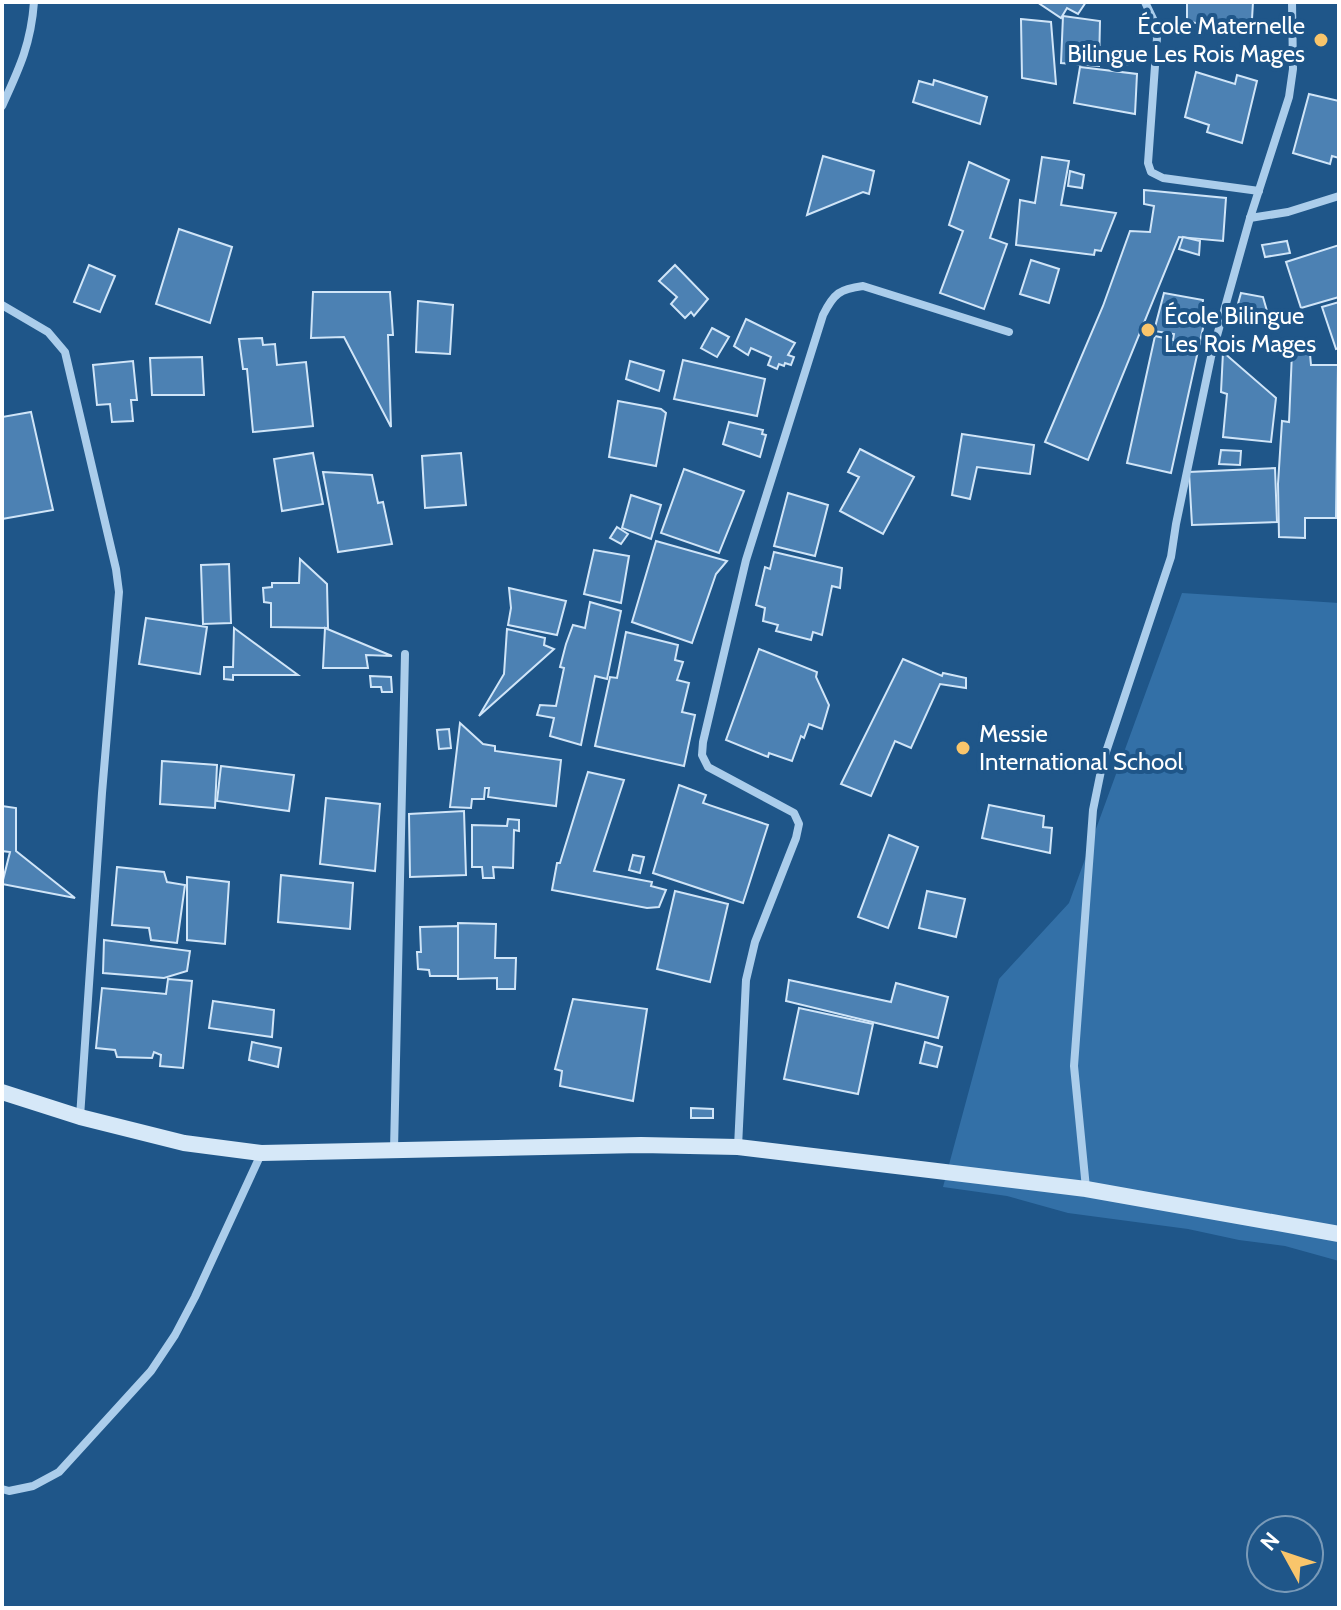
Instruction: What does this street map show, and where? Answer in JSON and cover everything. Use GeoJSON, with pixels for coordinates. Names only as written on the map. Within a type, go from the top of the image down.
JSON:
{"type":"FeatureCollection","features":[{"type":"Feature","properties":{"kind":"main road"},"geometry":{"type":"LineString","coordinates":[[2,1092],[80,1117],[184,1143],[261,1153],[641,1145],[738,1147],[1086,1189],[1339,1234]]}},
{"type":"Feature","properties":{"kind":"street"},"geometry":{"type":"LineString","coordinates":[[2,106],[25,56],[34,2]]}},
{"type":"Feature","properties":{"kind":"street"},"geometry":{"type":"LineString","coordinates":[[1145,2],[1154,21],[1157,38],[1148,163],[1151,172],[1163,178],[1259,191]]}},
{"type":"Feature","properties":{"kind":"street"},"geometry":{"type":"LineString","coordinates":[[1086,1189],[1074,1066],[1093,810],[1103,761],[1171,557],[1211,357],[1250,218],[1289,97],[1293,69],[1292,2]]}},
{"type":"Feature","properties":{"kind":"street"},"geometry":{"type":"LineString","coordinates":[[1250,218],[1288,212],[1339,196]]}},
{"type":"Feature","properties":{"kind":"street"},"geometry":{"type":"LineString","coordinates":[[738,1147],[746,980],[755,942],[799,824],[794,813],[708,767],[702,755],[703,742],[746,560],[823,315],[831,300],[844,289],[863,286],[1009,332]]}},
{"type":"Feature","properties":{"kind":"street"},"geometry":{"type":"LineString","coordinates":[[2,305],[48,332],[65,352],[119,592],[80,1117]]}},
{"type":"Feature","properties":{"kind":"street"},"geometry":{"type":"LineString","coordinates":[[394,1150],[405,654]]}},
{"type":"Feature","properties":{"kind":"street"},"geometry":{"type":"LineString","coordinates":[[2,1489],[9,1491],[33,1486],[59,1472],[151,1371],[195,1297],[261,1153]]}},
{"type":"Feature","properties":{"kind":"shaded area"},"geometry":{"type":"Polygon","coordinates":[[[1182,593],[1339,603],[1339,1261],[1285,1246],[1068,1213],[1007,1196],[943,1187],[999,979],[1069,903],[1182,593]]]}},
{"type":"Feature","properties":{"kind":"building"},"geometry":{"type":"Polygon","coordinates":[[[1037,2],[1086,2],[1078,14],[1067,8],[1061,18],[1037,2]]]}},
{"type":"Feature","properties":{"kind":"building"},"geometry":{"type":"Polygon","coordinates":[[[1187,2],[1253,2],[1251,36],[1187,21],[1187,2]]]}},
{"type":"Feature","properties":{"kind":"building"},"geometry":{"type":"Polygon","coordinates":[[[1063,16],[1100,21],[1099,66],[1061,63],[1063,16]]]}},
{"type":"Feature","properties":{"kind":"building"},"geometry":{"type":"Polygon","coordinates":[[[1021,19],[1051,22],[1056,84],[1022,78],[1021,19]]]}},
{"type":"Feature","properties":{"kind":"building"},"geometry":{"type":"Polygon","coordinates":[[[1115,50],[1128,52],[1128,65],[1115,64],[1115,50]]]}},
{"type":"Feature","properties":{"kind":"building"},"geometry":{"type":"Polygon","coordinates":[[[1080,67],[1137,74],[1135,114],[1074,103],[1080,67]]]}},
{"type":"Feature","properties":{"kind":"building"},"geometry":{"type":"Polygon","coordinates":[[[1196,72],[1235,84],[1237,75],[1257,81],[1242,143],[1207,132],[1209,125],[1185,117],[1196,72]]]}},
{"type":"Feature","properties":{"kind":"building"},"geometry":{"type":"Polygon","coordinates":[[[934,80],[987,97],[980,124],[913,102],[919,81],[933,85],[934,80]]]}},
{"type":"Feature","properties":{"kind":"building"},"geometry":{"type":"Polygon","coordinates":[[[1309,94],[1339,101],[1339,158],[1332,156],[1330,164],[1293,153],[1309,94]]]}},
{"type":"Feature","properties":{"kind":"building"},"geometry":{"type":"Polygon","coordinates":[[[823,156],[874,171],[869,194],[863,192],[807,215],[823,156]]]}},
{"type":"Feature","properties":{"kind":"building"},"geometry":{"type":"Polygon","coordinates":[[[1042,157],[1069,161],[1061,205],[1116,213],[1101,251],[1095,250],[1094,255],[1016,245],[1020,200],[1035,203],[1042,157]]]}},
{"type":"Feature","properties":{"kind":"building"},"geometry":{"type":"Polygon","coordinates":[[[969,162],[1009,180],[990,238],[1007,244],[984,309],[940,293],[963,231],[949,225],[969,162]]]}},
{"type":"Feature","properties":{"kind":"building"},"geometry":{"type":"Polygon","coordinates":[[[1070,171],[1084,175],[1082,188],[1068,186],[1070,171]]]}},
{"type":"Feature","properties":{"kind":"building"},"geometry":{"type":"Polygon","coordinates":[[[1144,190],[1226,198],[1223,241],[1179,237],[1088,460],[1045,442],[1103,306],[1130,231],[1150,232],[1154,206],[1144,204],[1144,190]]]}},
{"type":"Feature","properties":{"kind":"building"},"geometry":{"type":"Polygon","coordinates":[[[179,229],[232,247],[210,323],[156,304],[179,229]]]}},
{"type":"Feature","properties":{"kind":"building"},"geometry":{"type":"Polygon","coordinates":[[[1183,237],[1200,241],[1199,255],[1179,249],[1183,237]]]}},
{"type":"Feature","properties":{"kind":"building"},"geometry":{"type":"Polygon","coordinates":[[[1287,241],[1290,253],[1265,257],[1262,245],[1287,241]]]}},
{"type":"Feature","properties":{"kind":"building"},"geometry":{"type":"Polygon","coordinates":[[[1339,245],[1339,297],[1301,308],[1286,262],[1339,245]]]}},
{"type":"Feature","properties":{"kind":"building"},"geometry":{"type":"Polygon","coordinates":[[[1031,260],[1059,269],[1049,303],[1020,294],[1031,260]]]}},
{"type":"Feature","properties":{"kind":"building"},"geometry":{"type":"Polygon","coordinates":[[[89,265],[115,276],[100,312],[74,302],[89,265]]]}},
{"type":"Feature","properties":{"kind":"building"},"geometry":{"type":"Polygon","coordinates":[[[675,265],[708,299],[694,316],[691,312],[685,318],[671,304],[677,297],[659,281],[675,265]]]}},
{"type":"Feature","properties":{"kind":"building"},"geometry":{"type":"Polygon","coordinates":[[[313,292],[390,292],[393,335],[388,335],[391,427],[344,337],[311,338],[313,292]]]}},
{"type":"Feature","properties":{"kind":"building"},"geometry":{"type":"Polygon","coordinates":[[[1164,293],[1203,300],[1201,318],[1205,319],[1171,473],[1127,463],[1155,336],[1173,340],[1174,334],[1154,331],[1164,293]]]}},
{"type":"Feature","properties":{"kind":"building"},"geometry":{"type":"Polygon","coordinates":[[[1241,293],[1263,297],[1269,318],[1236,311],[1241,293]]]}},
{"type":"Feature","properties":{"kind":"building"},"geometry":{"type":"Polygon","coordinates":[[[418,301],[453,305],[450,354],[416,352],[418,301]]]}},
{"type":"Feature","properties":{"kind":"building"},"geometry":{"type":"Polygon","coordinates":[[[1339,302],[1339,348],[1336,349],[1322,307],[1339,302]]]}},
{"type":"Feature","properties":{"kind":"building"},"geometry":{"type":"Polygon","coordinates":[[[746,319],[795,343],[788,355],[794,357],[791,365],[779,364],[777,369],[768,365],[771,357],[751,348],[748,355],[734,346],[746,319]]]}},
{"type":"Feature","properties":{"kind":"building"},"geometry":{"type":"Polygon","coordinates":[[[712,328],[729,337],[717,357],[701,348],[712,328]]]}},
{"type":"Feature","properties":{"kind":"building"},"geometry":{"type":"Polygon","coordinates":[[[262,338],[263,345],[275,344],[277,365],[306,362],[313,426],[253,432],[247,369],[243,369],[239,339],[262,338]]]}},
{"type":"Feature","properties":{"kind":"building"},"geometry":{"type":"Polygon","coordinates":[[[1223,352],[1276,398],[1271,442],[1223,437],[1227,394],[1221,392],[1223,352]]]}},
{"type":"Feature","properties":{"kind":"building"},"geometry":{"type":"Polygon","coordinates":[[[1292,352],[1310,354],[1311,365],[1338,365],[1336,518],[1305,518],[1305,538],[1279,537],[1282,421],[1289,422],[1292,352]]]}},
{"type":"Feature","properties":{"kind":"building"},"geometry":{"type":"Polygon","coordinates":[[[202,357],[204,395],[152,395],[150,358],[202,357]]]}},
{"type":"Feature","properties":{"kind":"building"},"geometry":{"type":"Polygon","coordinates":[[[683,360],[765,379],[757,416],[674,399],[683,360]]]}},
{"type":"Feature","properties":{"kind":"building"},"geometry":{"type":"Polygon","coordinates":[[[133,361],[137,400],[131,400],[133,421],[112,422],[110,404],[97,405],[93,365],[133,361]]]}},
{"type":"Feature","properties":{"kind":"building"},"geometry":{"type":"Polygon","coordinates":[[[630,361],[664,371],[659,391],[626,379],[630,361]]]}},
{"type":"Feature","properties":{"kind":"building"},"geometry":{"type":"Polygon","coordinates":[[[618,401],[661,409],[666,413],[656,466],[609,457],[618,401]]]}},
{"type":"Feature","properties":{"kind":"building"},"geometry":{"type":"Polygon","coordinates":[[[31,412],[53,510],[2,519],[2,417],[31,412]]]}},
{"type":"Feature","properties":{"kind":"building"},"geometry":{"type":"Polygon","coordinates":[[[729,422],[763,430],[762,434],[766,435],[760,457],[723,444],[729,422]]]}},
{"type":"Feature","properties":{"kind":"building"},"geometry":{"type":"Polygon","coordinates":[[[962,434],[1034,445],[1030,474],[977,467],[970,499],[952,495],[962,434]]]}},
{"type":"Feature","properties":{"kind":"building"},"geometry":{"type":"Polygon","coordinates":[[[860,449],[914,477],[883,534],[840,511],[859,477],[848,472],[860,449]]]}},
{"type":"Feature","properties":{"kind":"building"},"geometry":{"type":"Polygon","coordinates":[[[1221,450],[1241,451],[1240,465],[1219,464],[1221,450]]]}},
{"type":"Feature","properties":{"kind":"building"},"geometry":{"type":"Polygon","coordinates":[[[313,453],[323,504],[282,511],[274,459],[313,453]]]}},
{"type":"Feature","properties":{"kind":"building"},"geometry":{"type":"Polygon","coordinates":[[[461,453],[466,505],[425,508],[422,456],[461,453]]]}},
{"type":"Feature","properties":{"kind":"building"},"geometry":{"type":"Polygon","coordinates":[[[1275,468],[1277,522],[1192,525],[1189,472],[1275,468]]]}},
{"type":"Feature","properties":{"kind":"building"},"geometry":{"type":"Polygon","coordinates":[[[684,469],[744,491],[719,553],[661,533],[684,469]]]}},
{"type":"Feature","properties":{"kind":"building"},"geometry":{"type":"Polygon","coordinates":[[[323,472],[372,475],[378,503],[383,502],[392,544],[338,552],[323,472]]]}},
{"type":"Feature","properties":{"kind":"building"},"geometry":{"type":"Polygon","coordinates":[[[788,493],[828,505],[815,556],[774,546],[788,493]]]}},
{"type":"Feature","properties":{"kind":"building"},"geometry":{"type":"Polygon","coordinates":[[[631,495],[661,505],[651,539],[622,528],[631,495]]]}},
{"type":"Feature","properties":{"kind":"building"},"geometry":{"type":"Polygon","coordinates":[[[617,527],[628,534],[621,544],[610,538],[617,527]]]}},
{"type":"Feature","properties":{"kind":"building"},"geometry":{"type":"Polygon","coordinates":[[[656,541],[727,561],[716,574],[692,643],[632,622],[656,541]]]}},
{"type":"Feature","properties":{"kind":"building"},"geometry":{"type":"Polygon","coordinates":[[[594,550],[629,556],[621,603],[584,594],[594,550]]]}},
{"type":"Feature","properties":{"kind":"building"},"geometry":{"type":"Polygon","coordinates":[[[774,552],[842,568],[840,588],[832,586],[822,635],[813,632],[811,640],[776,631],[778,625],[763,621],[765,608],[756,605],[765,567],[770,569],[774,552]]]}},
{"type":"Feature","properties":{"kind":"building"},"geometry":{"type":"Polygon","coordinates":[[[300,559],[327,584],[328,628],[271,627],[271,603],[264,602],[263,588],[272,587],[272,583],[299,583],[300,559]]]}},
{"type":"Feature","properties":{"kind":"building"},"geometry":{"type":"Polygon","coordinates":[[[229,564],[231,623],[203,624],[201,565],[229,564]]]}},
{"type":"Feature","properties":{"kind":"building"},"geometry":{"type":"Polygon","coordinates":[[[509,588],[566,601],[557,635],[508,625],[511,608],[509,588]]]}},
{"type":"Feature","properties":{"kind":"building"},"geometry":{"type":"Polygon","coordinates":[[[590,602],[621,611],[607,679],[595,676],[581,745],[550,736],[554,718],[537,715],[540,705],[556,706],[566,644],[573,625],[585,628],[590,602]]]}},
{"type":"Feature","properties":{"kind":"building"},"geometry":{"type":"Polygon","coordinates":[[[146,618],[207,627],[200,674],[139,664],[146,618]]]}},
{"type":"Feature","properties":{"kind":"building"},"geometry":{"type":"Polygon","coordinates":[[[234,628],[298,675],[233,675],[233,680],[224,679],[224,667],[233,667],[234,628]]]}},
{"type":"Feature","properties":{"kind":"building"},"geometry":{"type":"Polygon","coordinates":[[[325,628],[392,656],[366,655],[368,668],[323,668],[325,628]]]}},
{"type":"Feature","properties":{"kind":"building"},"geometry":{"type":"Polygon","coordinates":[[[507,629],[545,638],[544,645],[554,649],[479,716],[504,674],[507,629]]]}},
{"type":"Feature","properties":{"kind":"building"},"geometry":{"type":"Polygon","coordinates":[[[626,632],[678,645],[675,660],[683,662],[677,680],[689,683],[682,712],[695,715],[684,766],[595,746],[610,677],[617,678],[626,632]]]}},
{"type":"Feature","properties":{"kind":"building"},"geometry":{"type":"Polygon","coordinates":[[[759,649],[817,672],[816,677],[829,705],[822,729],[809,724],[792,761],[769,753],[768,757],[726,740],[759,649]]]}},
{"type":"Feature","properties":{"kind":"building"},"geometry":{"type":"Polygon","coordinates":[[[903,659],[942,676],[943,673],[966,678],[966,688],[940,684],[911,748],[895,741],[871,796],[841,784],[903,659]]]}},
{"type":"Feature","properties":{"kind":"building"},"geometry":{"type":"Polygon","coordinates":[[[370,676],[391,677],[392,692],[371,687],[370,676]]]}},
{"type":"Feature","properties":{"kind":"building"},"geometry":{"type":"Polygon","coordinates":[[[460,723],[483,744],[495,746],[495,751],[561,760],[556,806],[488,797],[489,788],[485,788],[484,799],[472,799],[471,808],[450,807],[460,723]]]}},
{"type":"Feature","properties":{"kind":"building"},"geometry":{"type":"Polygon","coordinates":[[[449,729],[451,748],[439,749],[437,730],[449,729]]]}},
{"type":"Feature","properties":{"kind":"building"},"geometry":{"type":"Polygon","coordinates":[[[162,761],[217,765],[215,808],[160,804],[162,761]]]}},
{"type":"Feature","properties":{"kind":"building"},"geometry":{"type":"Polygon","coordinates":[[[221,766],[294,775],[289,811],[217,801],[221,766]]]}},
{"type":"Feature","properties":{"kind":"building"},"geometry":{"type":"Polygon","coordinates":[[[588,772],[624,780],[594,871],[652,882],[651,886],[666,890],[659,907],[647,908],[552,890],[557,863],[560,863],[588,772]]]}},
{"type":"Feature","properties":{"kind":"building"},"geometry":{"type":"Polygon","coordinates":[[[679,785],[706,795],[703,803],[768,825],[743,903],[653,873],[679,785]]]}},
{"type":"Feature","properties":{"kind":"building"},"geometry":{"type":"Polygon","coordinates":[[[326,798],[380,804],[375,871],[320,864],[326,798]]]}},
{"type":"Feature","properties":{"kind":"building"},"geometry":{"type":"Polygon","coordinates":[[[989,805],[1044,816],[1043,827],[1052,828],[1050,853],[982,838],[989,805]]]}},
{"type":"Feature","properties":{"kind":"building"},"geometry":{"type":"Polygon","coordinates":[[[2,806],[16,808],[16,851],[75,898],[2,884],[10,852],[2,851],[2,806]]]}},
{"type":"Feature","properties":{"kind":"building"},"geometry":{"type":"Polygon","coordinates":[[[464,811],[466,875],[410,877],[409,814],[464,811]]]}},
{"type":"Feature","properties":{"kind":"building"},"geometry":{"type":"Polygon","coordinates":[[[508,819],[519,820],[519,831],[514,830],[513,868],[493,867],[494,878],[483,878],[482,867],[472,867],[472,825],[507,826],[508,819]]]}},
{"type":"Feature","properties":{"kind":"building"},"geometry":{"type":"Polygon","coordinates":[[[889,835],[918,847],[888,928],[858,917],[889,835]]]}},
{"type":"Feature","properties":{"kind":"building"},"geometry":{"type":"Polygon","coordinates":[[[633,855],[644,857],[640,873],[629,870],[633,855]]]}},
{"type":"Feature","properties":{"kind":"building"},"geometry":{"type":"Polygon","coordinates":[[[117,867],[164,872],[167,882],[185,885],[177,943],[151,940],[149,928],[112,925],[117,867]]]}},
{"type":"Feature","properties":{"kind":"building"},"geometry":{"type":"Polygon","coordinates":[[[281,875],[353,883],[350,929],[278,922],[281,875]]]}},
{"type":"Feature","properties":{"kind":"building"},"geometry":{"type":"Polygon","coordinates":[[[187,877],[229,882],[225,944],[187,940],[187,877]]]}},
{"type":"Feature","properties":{"kind":"building"},"geometry":{"type":"Polygon","coordinates":[[[675,891],[728,904],[710,982],[657,969],[675,891]]]}},
{"type":"Feature","properties":{"kind":"building"},"geometry":{"type":"Polygon","coordinates":[[[927,891],[965,899],[956,937],[919,928],[927,891]]]}},
{"type":"Feature","properties":{"kind":"building"},"geometry":{"type":"Polygon","coordinates":[[[458,923],[496,924],[495,958],[516,958],[515,989],[497,989],[497,978],[458,979],[458,923]]]}},
{"type":"Feature","properties":{"kind":"building"},"geometry":{"type":"Polygon","coordinates":[[[458,926],[458,976],[430,976],[429,970],[418,969],[420,927],[458,926]]]}},
{"type":"Feature","properties":{"kind":"building"},"geometry":{"type":"Polygon","coordinates":[[[104,940],[190,951],[187,971],[164,978],[103,973],[104,940]]]}},
{"type":"Feature","properties":{"kind":"building"},"geometry":{"type":"Polygon","coordinates":[[[168,979],[192,981],[183,1068],[160,1066],[161,1055],[154,1052],[152,1058],[117,1057],[115,1050],[96,1048],[102,988],[166,994],[168,979]]]}},
{"type":"Feature","properties":{"kind":"building"},"geometry":{"type":"Polygon","coordinates":[[[789,980],[891,1002],[896,983],[948,997],[938,1038],[786,1001],[789,980]]]}},
{"type":"Feature","properties":{"kind":"building"},"geometry":{"type":"Polygon","coordinates":[[[573,999],[647,1009],[633,1101],[560,1086],[562,1071],[555,1069],[573,999]]]}},
{"type":"Feature","properties":{"kind":"building"},"geometry":{"type":"Polygon","coordinates":[[[213,1001],[274,1010],[272,1037],[209,1028],[213,1001]]]}},
{"type":"Feature","properties":{"kind":"building"},"geometry":{"type":"Polygon","coordinates":[[[799,1008],[873,1024],[858,1094],[784,1079],[799,1008]]]}},
{"type":"Feature","properties":{"kind":"building"},"geometry":{"type":"Polygon","coordinates":[[[252,1042],[281,1048],[278,1067],[249,1060],[252,1042]]]}},
{"type":"Feature","properties":{"kind":"building"},"geometry":{"type":"Polygon","coordinates":[[[925,1042],[942,1047],[937,1067],[920,1063],[925,1042]]]}},
{"type":"Feature","properties":{"kind":"building"},"geometry":{"type":"Polygon","coordinates":[[[691,1108],[713,1109],[713,1118],[691,1118],[691,1108]]]}},
{"type":"Feature","properties":{"kind":"place","name":"École Maternelle Bilingue Les Rois Mages"},"geometry":{"type":"Point","coordinates":[1321,40]}},
{"type":"Feature","properties":{"kind":"place","name":"École Bilingue Les Rois Mages"},"geometry":{"type":"Point","coordinates":[1148,330]}},
{"type":"Feature","properties":{"kind":"place","name":"Messie International School"},"geometry":{"type":"Point","coordinates":[963,748]}}]}
